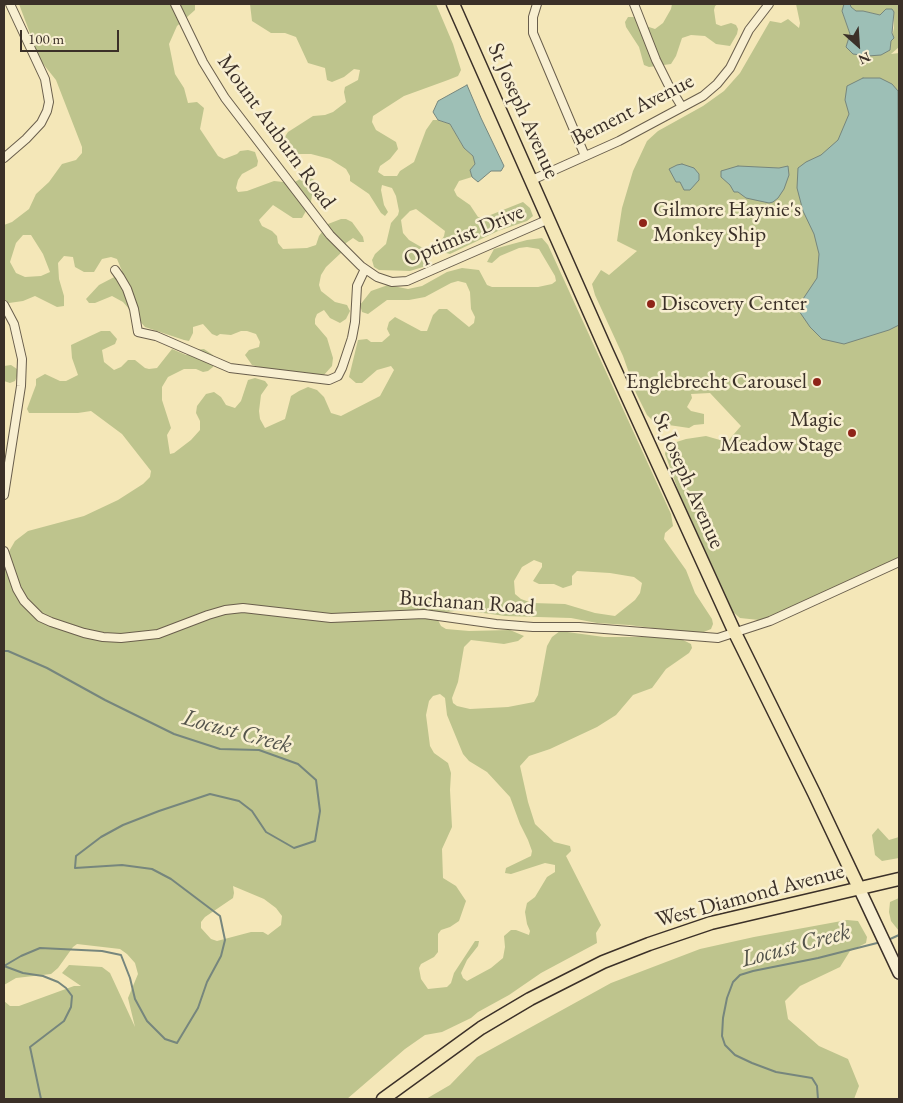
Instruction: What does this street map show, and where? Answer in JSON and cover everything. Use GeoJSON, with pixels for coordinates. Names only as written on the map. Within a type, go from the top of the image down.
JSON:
{"type":"FeatureCollection","features":[{"type":"Feature","properties":{"kind":"main road","name":"St Joseph Avenue"},"geometry":{"type":"LineString","coordinates":[[453,4],[607,352],[735,633],[814,793],[858,888]]}},
{"type":"Feature","properties":{"kind":"main road","name":"West Diamond Avenue"},"geometry":{"type":"LineString","coordinates":[[383,1099],[481,1028],[530,999],[603,962],[711,923],[899,879]]}},
{"type":"Feature","properties":{"kind":"main road"},"geometry":{"type":"LineString","coordinates":[[858,888],[897,969]]}},
{"type":"Feature","properties":{"kind":"street"},"geometry":{"type":"LineString","coordinates":[[4,158],[41,123],[49,102],[45,79],[10,4]]}},
{"type":"Feature","properties":{"kind":"street","name":"Mount Auburn Road"},"geometry":{"type":"LineString","coordinates":[[175,4],[202,62],[225,98],[330,234],[365,269]]}},
{"type":"Feature","properties":{"kind":"street"},"geometry":{"type":"LineString","coordinates":[[537,4],[533,17],[533,33],[585,156]]}},
{"type":"Feature","properties":{"kind":"street"},"geometry":{"type":"LineString","coordinates":[[634,4],[656,60],[682,107]]}},
{"type":"Feature","properties":{"kind":"street","name":"Bement Avenue"},"geometry":{"type":"LineString","coordinates":[[532,180],[619,141],[703,96],[717,84],[730,68],[749,30],[768,4]]}},
{"type":"Feature","properties":{"kind":"street","name":"Optimist Drive"},"geometry":{"type":"LineString","coordinates":[[365,269],[386,281],[407,281],[548,219]]}},
{"type":"Feature","properties":{"kind":"street"},"geometry":{"type":"LineString","coordinates":[[114,270],[127,289],[134,309],[138,332],[156,336],[230,368],[331,379],[340,374],[352,338],[357,290],[365,269]]}},
{"type":"Feature","properties":{"kind":"street"},"geometry":{"type":"LineString","coordinates":[[4,305],[14,324],[22,359],[21,386],[4,495]]}},
{"type":"Feature","properties":{"kind":"street","name":"Buchanan Road"},"geometry":{"type":"LineString","coordinates":[[4,551],[17,589],[31,609],[40,617],[84,633],[103,637],[133,638],[158,634],[225,610],[243,608],[331,618],[424,614],[496,624],[533,627],[579,627],[714,639],[770,621],[899,562]]}},
{"type":"Feature","properties":{"kind":"green space"},"geometry":{"type":"Polygon","coordinates":[[[19,4],[195,4],[195,10],[177,26],[169,44],[175,74],[184,88],[188,103],[197,102],[204,108],[200,129],[218,156],[224,159],[240,151],[248,150],[255,152],[258,161],[257,166],[242,174],[236,188],[238,192],[247,191],[274,181],[293,183],[309,176],[314,180],[311,202],[302,218],[293,218],[273,205],[259,220],[262,226],[277,236],[278,243],[283,249],[307,248],[316,245],[319,236],[328,224],[341,219],[352,222],[363,237],[364,242],[359,242],[353,238],[346,243],[342,252],[326,267],[321,275],[319,285],[321,291],[335,302],[347,305],[350,311],[346,319],[340,323],[330,318],[324,310],[317,314],[315,324],[327,338],[333,358],[332,366],[323,376],[285,374],[252,365],[245,355],[249,350],[259,347],[260,342],[256,334],[247,331],[217,336],[212,334],[203,324],[193,327],[193,333],[189,341],[145,327],[123,302],[112,296],[95,303],[89,303],[86,299],[99,285],[120,274],[122,271],[117,259],[111,257],[102,259],[94,272],[84,272],[75,267],[73,257],[64,256],[58,263],[64,306],[57,307],[35,296],[23,301],[9,303],[4,299],[4,225],[12,222],[29,209],[36,194],[49,182],[62,164],[76,160],[82,153],[82,147],[56,80],[40,60],[19,4]],[[23,235],[16,243],[10,262],[16,273],[25,277],[41,276],[50,272],[43,254],[31,235],[23,235]]]}},
{"type":"Feature","properties":{"kind":"green space"},"geometry":{"type":"Polygon","coordinates":[[[250,4],[436,4],[453,44],[461,70],[458,76],[404,96],[373,116],[372,122],[376,130],[396,142],[398,149],[390,159],[380,166],[378,172],[384,176],[397,176],[400,171],[414,162],[426,130],[433,120],[438,120],[450,124],[464,148],[473,156],[475,164],[470,170],[472,177],[459,181],[454,190],[457,196],[470,205],[478,217],[483,218],[523,202],[530,208],[533,216],[527,221],[498,231],[450,254],[441,249],[441,241],[445,231],[416,209],[410,211],[401,220],[403,233],[409,240],[428,251],[429,262],[426,266],[410,271],[379,270],[374,267],[372,260],[375,254],[386,244],[391,223],[399,211],[392,188],[382,185],[384,205],[388,212],[385,216],[369,194],[350,181],[350,176],[346,169],[330,159],[311,154],[282,154],[279,150],[279,146],[288,132],[313,116],[333,112],[346,102],[345,87],[358,80],[360,70],[354,69],[344,77],[332,82],[327,80],[325,68],[308,63],[296,37],[285,33],[271,33],[252,21],[250,4]]]}},
{"type":"Feature","properties":{"kind":"green space"},"geometry":{"type":"Polygon","coordinates":[[[672,4],[718,4],[714,10],[716,24],[721,26],[731,23],[736,25],[738,29],[730,46],[716,44],[705,36],[691,35],[682,38],[671,64],[649,67],[644,65],[639,47],[626,27],[625,22],[628,17],[633,17],[646,26],[655,29],[663,23],[672,4]]]}},
{"type":"Feature","properties":{"kind":"green space"},"geometry":{"type":"Polygon","coordinates":[[[796,4],[844,4],[842,11],[850,34],[846,47],[854,54],[868,56],[891,41],[894,28],[894,12],[880,15],[856,11],[850,4],[899,4],[899,47],[891,54],[899,53],[899,558],[768,618],[759,620],[740,618],[733,612],[678,490],[665,454],[667,445],[686,439],[706,436],[727,442],[741,426],[710,393],[691,394],[692,398],[687,407],[691,411],[704,414],[704,424],[694,425],[689,428],[655,423],[647,415],[636,393],[623,356],[595,295],[592,284],[601,270],[609,275],[637,251],[617,241],[622,208],[633,171],[647,141],[658,131],[703,106],[724,91],[740,73],[770,21],[781,23],[788,19],[799,28],[800,23],[796,4]]]}},
{"type":"Feature","properties":{"kind":"green space"},"geometry":{"type":"Polygon","coordinates":[[[542,238],[548,245],[671,514],[673,526],[665,533],[664,539],[686,570],[695,593],[712,619],[713,624],[711,629],[699,634],[597,623],[571,618],[505,616],[462,610],[447,612],[439,616],[438,620],[441,626],[446,629],[469,631],[510,630],[524,636],[518,641],[504,644],[471,640],[464,647],[458,682],[452,698],[453,703],[457,706],[470,709],[508,707],[534,702],[538,695],[547,646],[552,637],[560,631],[604,637],[666,637],[681,639],[691,644],[692,648],[689,653],[666,669],[652,688],[633,695],[616,715],[597,727],[550,749],[529,756],[520,766],[535,824],[554,842],[570,846],[571,851],[566,856],[601,925],[596,933],[597,943],[541,973],[471,1018],[442,1032],[425,1035],[405,1049],[347,1099],[4,1099],[4,1001],[10,1006],[19,1006],[74,986],[81,986],[62,973],[69,965],[102,967],[110,973],[135,1027],[128,998],[138,974],[135,963],[120,949],[77,944],[51,974],[16,978],[4,985],[4,560],[15,541],[28,531],[84,516],[118,500],[143,484],[150,477],[151,471],[122,434],[91,411],[78,413],[29,413],[27,409],[36,385],[36,379],[45,374],[60,381],[66,381],[78,375],[72,358],[71,345],[101,331],[110,331],[117,339],[115,344],[102,350],[104,362],[114,370],[121,367],[128,360],[135,360],[145,368],[157,368],[172,349],[190,355],[193,350],[204,349],[213,355],[215,361],[213,367],[203,372],[196,369],[184,369],[168,377],[162,387],[162,400],[171,428],[167,435],[170,454],[191,440],[200,430],[200,421],[196,413],[197,406],[206,394],[214,392],[221,397],[226,405],[235,408],[241,401],[248,380],[255,378],[265,381],[268,385],[261,395],[259,411],[260,419],[265,428],[285,419],[291,396],[308,387],[317,390],[324,397],[331,413],[341,416],[380,396],[394,370],[391,366],[377,370],[362,383],[356,383],[349,377],[358,340],[367,339],[371,342],[382,342],[390,335],[387,329],[389,322],[395,317],[421,331],[427,331],[433,315],[439,309],[447,309],[469,327],[474,323],[475,317],[471,309],[470,292],[466,283],[458,281],[451,283],[425,297],[409,300],[387,300],[368,314],[362,312],[360,305],[371,291],[388,285],[408,289],[422,286],[447,272],[462,268],[479,270],[487,285],[492,287],[538,287],[552,284],[556,281],[555,276],[539,249],[519,248],[500,256],[492,263],[487,262],[494,249],[542,238]],[[534,560],[522,567],[514,581],[515,594],[521,599],[532,603],[565,604],[595,613],[615,616],[635,600],[640,593],[642,583],[634,577],[610,573],[577,571],[572,576],[572,585],[563,588],[554,584],[539,584],[533,581],[542,567],[542,563],[534,560]],[[440,694],[433,696],[429,701],[426,715],[430,746],[434,753],[448,763],[451,773],[452,827],[442,849],[443,878],[456,886],[466,901],[459,921],[441,930],[438,934],[438,952],[434,957],[421,964],[419,968],[421,979],[428,989],[447,987],[451,983],[454,973],[475,941],[479,941],[478,946],[467,960],[461,973],[467,981],[491,968],[503,958],[504,936],[511,930],[529,935],[530,931],[525,912],[527,903],[535,897],[547,877],[555,872],[555,865],[545,863],[511,874],[505,873],[506,868],[531,856],[532,851],[528,840],[510,797],[487,772],[469,761],[463,754],[447,715],[445,698],[440,694]],[[233,886],[233,898],[205,917],[201,922],[201,928],[211,939],[217,941],[251,932],[263,932],[268,935],[281,925],[282,916],[276,908],[264,899],[233,886]]]}},
{"type":"Feature","properties":{"kind":"green space"},"geometry":{"type":"Polygon","coordinates":[[[11,365],[17,369],[17,376],[15,381],[10,383],[4,381],[4,366],[11,365]]]}},
{"type":"Feature","properties":{"kind":"green space"},"geometry":{"type":"Polygon","coordinates":[[[878,828],[889,840],[899,837],[899,858],[882,861],[875,855],[872,835],[878,828]]]}},
{"type":"Feature","properties":{"kind":"green space"},"geometry":{"type":"Polygon","coordinates":[[[899,898],[899,931],[891,921],[889,912],[890,902],[899,898]]]}},
{"type":"Feature","properties":{"kind":"green space"},"geometry":{"type":"Polygon","coordinates":[[[847,920],[858,921],[867,937],[866,943],[850,951],[840,967],[800,986],[785,1001],[788,1019],[819,1046],[848,1059],[859,1086],[854,1099],[426,1099],[450,1085],[477,1057],[611,983],[700,949],[847,920]]]}},
{"type":"Feature","properties":{"kind":"water"},"geometry":{"type":"Polygon","coordinates":[[[844,4],[850,4],[856,11],[880,15],[886,9],[892,9],[894,12],[892,33],[894,38],[891,41],[890,50],[881,55],[868,56],[853,54],[846,47],[850,34],[842,11],[844,4]]]}},
{"type":"Feature","properties":{"kind":"water"},"geometry":{"type":"Polygon","coordinates":[[[863,78],[880,78],[892,84],[898,91],[899,325],[844,344],[822,339],[810,327],[799,311],[803,299],[817,278],[819,254],[814,234],[803,211],[797,188],[798,168],[821,155],[838,140],[849,114],[845,100],[847,86],[863,78]]]}},
{"type":"Feature","properties":{"kind":"water"},"geometry":{"type":"Polygon","coordinates":[[[467,85],[504,166],[501,171],[491,171],[478,182],[472,177],[470,170],[475,164],[473,156],[464,148],[450,124],[438,120],[433,112],[438,101],[467,85]]]}},
{"type":"Feature","properties":{"kind":"water"},"geometry":{"type":"Polygon","coordinates":[[[682,164],[694,168],[699,174],[699,180],[690,190],[684,190],[680,182],[676,182],[669,169],[682,164]]]}},
{"type":"Feature","properties":{"kind":"water"},"geometry":{"type":"Polygon","coordinates":[[[738,166],[779,168],[788,166],[789,175],[784,189],[778,198],[769,203],[746,198],[738,192],[734,192],[730,185],[721,177],[721,171],[738,166]]]}},
{"type":"Feature","properties":{"kind":"waterway","name":"Locust Creek"},"geometry":{"type":"LineString","coordinates":[[4,651],[47,668],[105,700],[174,734],[220,749],[259,750],[298,764],[316,780],[320,811],[315,841],[294,848],[266,832],[252,811],[239,801],[210,794],[123,825],[101,837],[76,856],[75,868],[122,865],[152,869],[171,879],[220,916],[225,940],[221,956],[207,982],[198,1008],[177,1043],[165,1039],[147,1021],[135,999],[130,978],[121,955],[102,951],[40,948],[4,966]]}},
{"type":"Feature","properties":{"kind":"waterway","name":"Locust Creek"},"geometry":{"type":"LineString","coordinates":[[888,940],[899,935]]}},
{"type":"Feature","properties":{"kind":"waterway","name":"Locust Creek"},"geometry":{"type":"LineString","coordinates":[[818,1099],[817,1086],[812,1078],[776,1072],[752,1063],[735,1055],[725,1045],[722,1036],[723,1018],[733,982],[740,975],[753,971],[818,958],[881,942]]}},
{"type":"Feature","properties":{"kind":"waterway","name":"Locust Creek"},"geometry":{"type":"LineString","coordinates":[[4,966],[58,982],[72,996],[71,1007],[64,1021],[30,1047],[41,1099]]}},
{"type":"Feature","properties":{"kind":"place","name":"Gilmore Haynie's Monkey Ship"},"geometry":{"type":"Point","coordinates":[643,223]}},
{"type":"Feature","properties":{"kind":"place","name":"Discovery Center"},"geometry":{"type":"Point","coordinates":[651,304]}},
{"type":"Feature","properties":{"kind":"place","name":"Englebrecht Carousel"},"geometry":{"type":"Point","coordinates":[817,382]}},
{"type":"Feature","properties":{"kind":"place","name":"Magic Meadow Stage"},"geometry":{"type":"Point","coordinates":[852,433]}}]}
